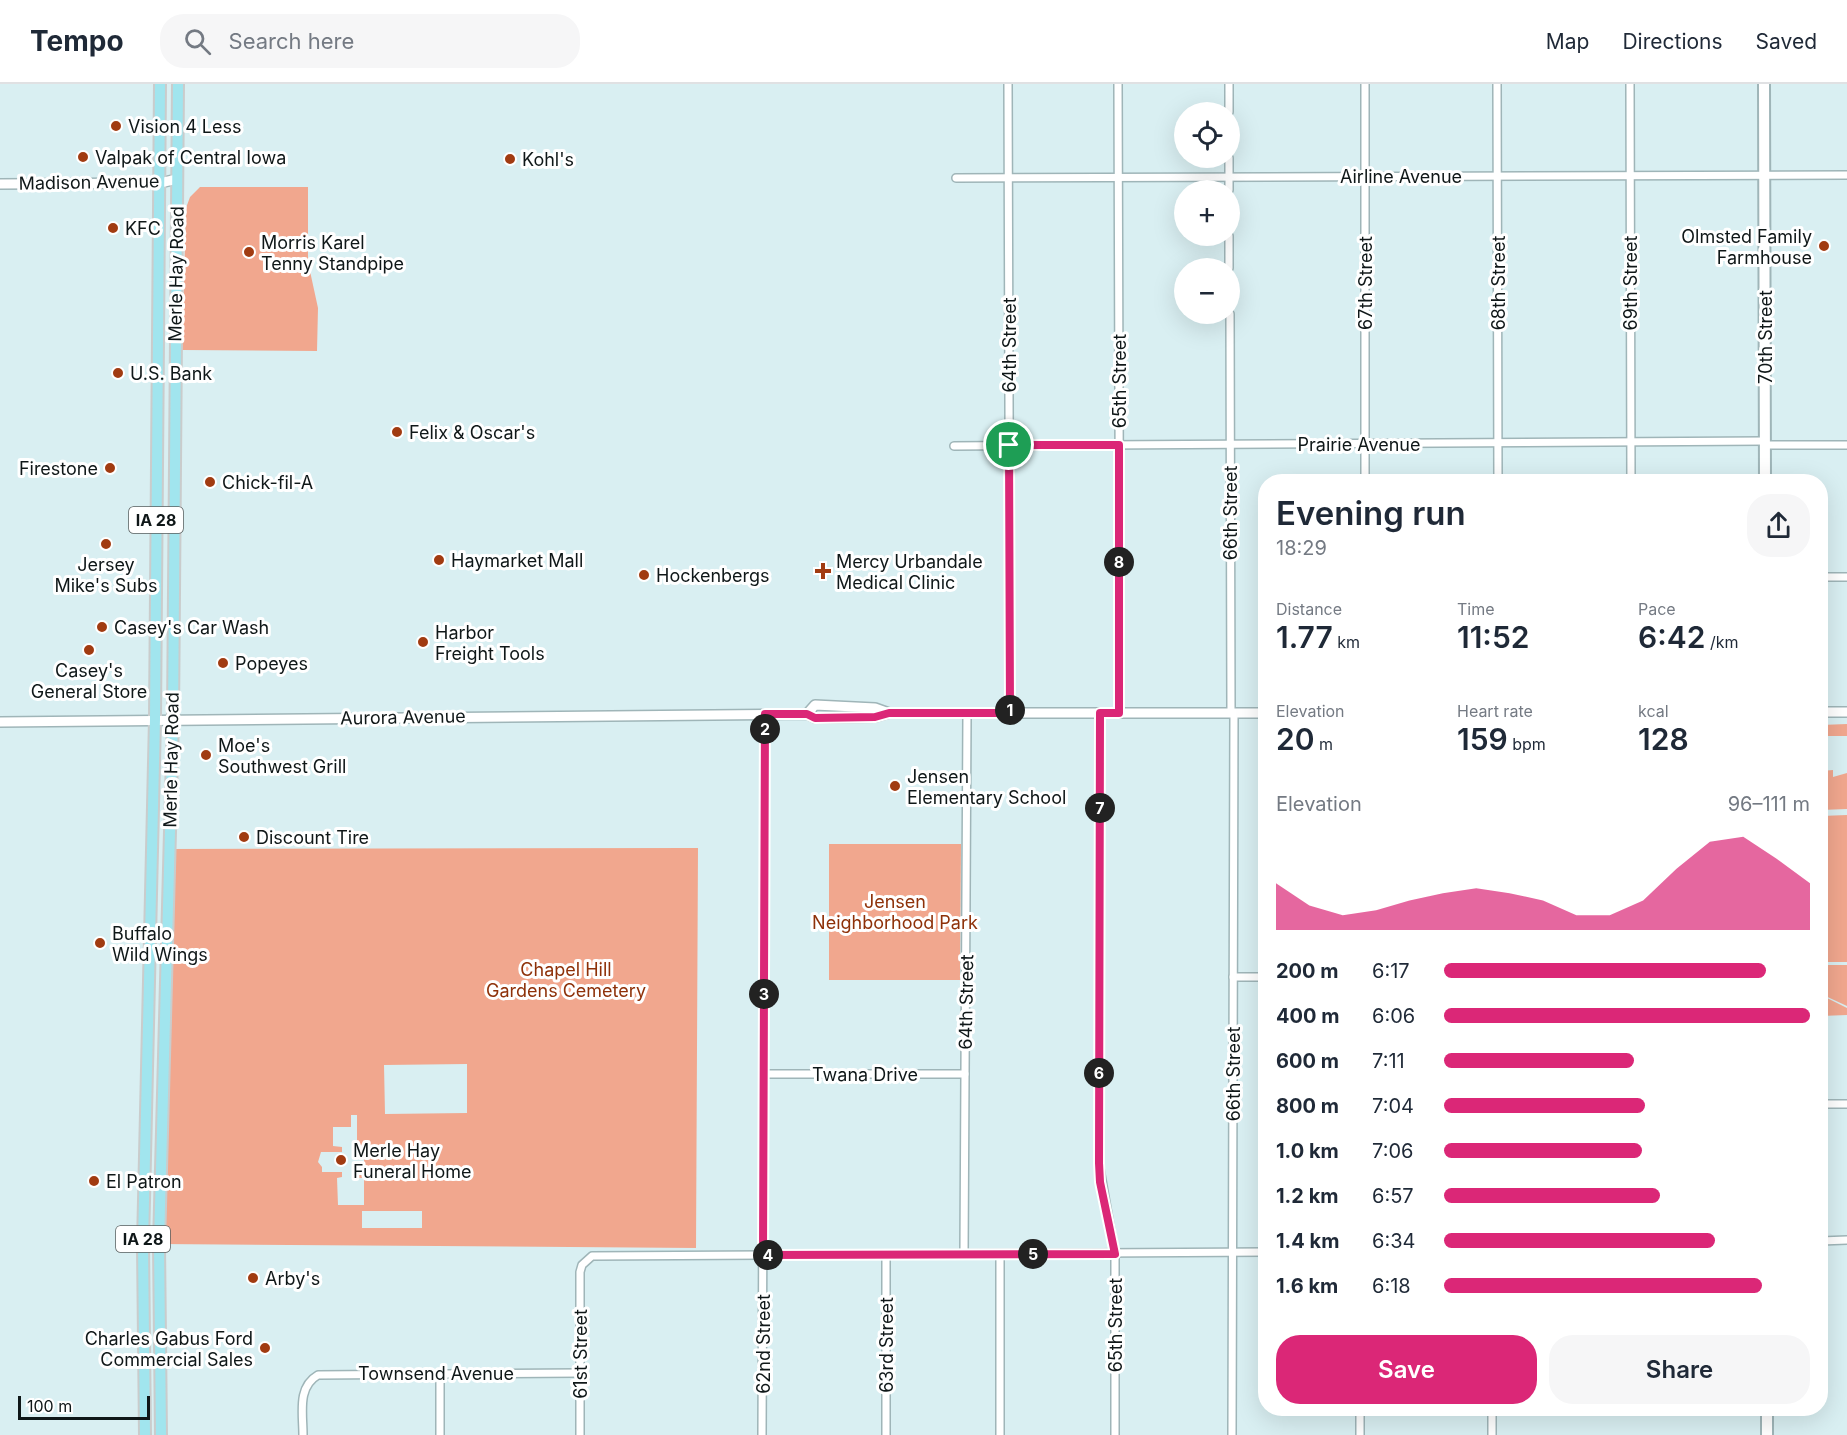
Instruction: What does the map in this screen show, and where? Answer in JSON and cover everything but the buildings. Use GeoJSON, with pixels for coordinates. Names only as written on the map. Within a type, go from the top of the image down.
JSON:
{"type":"FeatureCollection","features":[{"type":"Feature","properties":{"kind":"main road","name":"Merle Hay Road"},"geometry":{"type":"LineString","coordinates":[[145,1435],[143,1244],[155,719],[160,84]]}},
{"type":"Feature","properties":{"kind":"main road","name":"Merle Hay Road"},"geometry":{"type":"LineString","coordinates":[[161,1435],[159,1232],[173,719],[178,84]]}},
{"type":"Feature","properties":{"kind":"main road","name":"70th Street"},"geometry":{"type":"LineString","coordinates":[[1764,84],[1765,474]]}},
{"type":"Feature","properties":{"kind":"main road"},"geometry":{"type":"LineString","coordinates":[[1767,1416],[1767,1435]]}},
{"type":"Feature","properties":{"kind":"street","name":"64th Street"},"geometry":{"type":"LineString","coordinates":[[1008,84],[1010,713]]}},
{"type":"Feature","properties":{"kind":"street","name":"65th Street"},"geometry":{"type":"LineString","coordinates":[[1118,84],[1119,713]]}},
{"type":"Feature","properties":{"kind":"street"},"geometry":{"type":"LineString","coordinates":[[1229,84],[1229,102]]}},
{"type":"Feature","properties":{"kind":"street","name":"67th Street"},"geometry":{"type":"LineString","coordinates":[[1365,84],[1365,474]]}},
{"type":"Feature","properties":{"kind":"street","name":"68th Street"},"geometry":{"type":"LineString","coordinates":[[1497,84],[1498,474]]}},
{"type":"Feature","properties":{"kind":"street","name":"69th Street"},"geometry":{"type":"LineString","coordinates":[[1630,84],[1631,474]]}},
{"type":"Feature","properties":{"kind":"street"},"geometry":{"type":"LineString","coordinates":[[1229,168],[1229,177]]}},
{"type":"Feature","properties":{"kind":"street","name":"Airline Avenue"},"geometry":{"type":"LineString","coordinates":[[956,178],[1847,175]]}},
{"type":"Feature","properties":{"kind":"street","name":"Madison Avenue"},"geometry":{"type":"LineString","coordinates":[[0,184],[160,183],[177,179]]}},
{"type":"Feature","properties":{"kind":"street","name":"66th Street"},"geometry":{"type":"LineString","coordinates":[[1230,324],[1233,977],[1232,1435]]}},
{"type":"Feature","properties":{"kind":"street","name":"Prairie Avenue"},"geometry":{"type":"LineString","coordinates":[[954,446],[1631,442],[1847,444]]}},
{"type":"Feature","properties":{"kind":"street"},"geometry":{"type":"LineString","coordinates":[[1828,577],[1847,577]]}},
{"type":"Feature","properties":{"kind":"street","name":"Aurora Avenue"},"geometry":{"type":"LineString","coordinates":[[0,722],[807,714],[815,705],[875,708],[889,713],[1258,713]]}},
{"type":"Feature","properties":{"kind":"street"},"geometry":{"type":"LineString","coordinates":[[1828,712],[1847,712]]}},
{"type":"Feature","properties":{"kind":"street","name":"65th Street"},"geometry":{"type":"LineString","coordinates":[[1100,713],[1099,1163],[1100,1182],[1115,1254],[1115,1435]]}},
{"type":"Feature","properties":{"kind":"street","name":"62nd Street"},"geometry":{"type":"LineString","coordinates":[[762,1435],[765,714]]}},
{"type":"Feature","properties":{"kind":"street","name":"64th Street"},"geometry":{"type":"LineString","coordinates":[[964,1254],[967,714]]}},
{"type":"Feature","properties":{"kind":"street"},"geometry":{"type":"LineString","coordinates":[[1233,977],[1258,977]]}},
{"type":"Feature","properties":{"kind":"street","name":"Twana Drive"},"geometry":{"type":"LineString","coordinates":[[764,1074],[965,1074]]}},
{"type":"Feature","properties":{"kind":"street"},"geometry":{"type":"LineString","coordinates":[[1828,1104],[1847,1104]]}},
{"type":"Feature","properties":{"kind":"street"},"geometry":{"type":"LineString","coordinates":[[1828,1241],[1847,1240]]}},
{"type":"Feature","properties":{"kind":"street"},"geometry":{"type":"LineString","coordinates":[[763,1255],[1258,1252]]}},
{"type":"Feature","properties":{"kind":"street","name":"61st Street"},"geometry":{"type":"LineString","coordinates":[[580,1435],[580,1272],[585,1260],[598,1254],[763,1255]]}},
{"type":"Feature","properties":{"kind":"street","name":"63rd Street"},"geometry":{"type":"LineString","coordinates":[[886,1254],[886,1435]]}},
{"type":"Feature","properties":{"kind":"street"},"geometry":{"type":"LineString","coordinates":[[1000,1254],[1000,1435]]}},
{"type":"Feature","properties":{"kind":"street"},"geometry":{"type":"LineString","coordinates":[[440,1435],[441,1373]]}},
{"type":"Feature","properties":{"kind":"street","name":"Townsend Avenue"},"geometry":{"type":"LineString","coordinates":[[303,1435],[303,1394],[310,1379],[326,1374],[580,1373]]}},
{"type":"Feature","properties":{"kind":"street"},"geometry":{"type":"LineString","coordinates":[[1360,1416],[1360,1435]]}},
{"type":"Feature","properties":{"kind":"street"},"geometry":{"type":"LineString","coordinates":[[1492,1416],[1492,1435]]}},
{"type":"Feature","properties":{"kind":"green space"},"geometry":{"type":"Polygon","coordinates":[[[200,187],[308,187],[308,262],[318,308],[317,351],[182,350],[186,208],[190,197],[200,187]]]}},
{"type":"Feature","properties":{"kind":"green space"},"geometry":{"type":"Polygon","coordinates":[[[1847,724],[1847,736],[1828,736],[1828,725],[1847,724]]]}},
{"type":"Feature","properties":{"kind":"green space"},"geometry":{"type":"Polygon","coordinates":[[[1828,770],[1833,770],[1833,777],[1847,773],[1847,809],[1828,810],[1828,770]]]}},
{"type":"Feature","properties":{"kind":"green space"},"geometry":{"type":"Polygon","coordinates":[[[1847,815],[1847,962],[1828,962],[1828,816],[1847,815]]]}},
{"type":"Feature","properties":{"kind":"green space","name":"Jensen Neighborhood Park"},"geometry":{"type":"Polygon","coordinates":[[[829,844],[961,844],[960,980],[829,980],[829,844]]]}},
{"type":"Feature","properties":{"kind":"green space","name":"Chapel Hill Gardens Cemetery"},"geometry":{"type":"Polygon","coordinates":[[[698,848],[696,1248],[159,1244],[169,849],[698,848]],[[467,1064],[384,1065],[385,1114],[467,1113],[467,1064]],[[351,1115],[351,1127],[333,1127],[333,1146],[342,1147],[342,1152],[321,1152],[318,1162],[322,1167],[322,1172],[342,1172],[342,1177],[337,1178],[338,1205],[364,1205],[364,1178],[358,1178],[358,1172],[364,1172],[364,1152],[357,1152],[357,1115],[351,1115]],[[362,1211],[362,1228],[422,1228],[422,1211],[362,1211]]]}},
{"type":"Feature","properties":{"kind":"green space"},"geometry":{"type":"Polygon","coordinates":[[[1828,965],[1847,965],[1847,1006],[1828,997],[1828,965]]]}},
{"type":"Feature","properties":{"kind":"green space"},"geometry":{"type":"Polygon","coordinates":[[[1828,998],[1847,1008],[1847,1015],[1828,1016],[1828,998]]]}},
{"type":"Feature","properties":{"kind":"place","name":"Vision 4 Less"},"geometry":{"type":"Point","coordinates":[116,126]}},
{"type":"Feature","properties":{"kind":"place","name":"Valpak of Central Iowa"},"geometry":{"type":"Point","coordinates":[83,157]}},
{"type":"Feature","properties":{"kind":"place","name":"Kohl's"},"geometry":{"type":"Point","coordinates":[510,159]}},
{"type":"Feature","properties":{"kind":"place","name":"KFC"},"geometry":{"type":"Point","coordinates":[113,228]}},
{"type":"Feature","properties":{"kind":"place","name":"Olmsted Family Farmhouse"},"geometry":{"type":"Point","coordinates":[1824,246]}},
{"type":"Feature","properties":{"kind":"place","name":"Morris Karel Tenny Standpipe"},"geometry":{"type":"Point","coordinates":[249,252]}},
{"type":"Feature","properties":{"kind":"place","name":"U.S. Bank"},"geometry":{"type":"Point","coordinates":[118,373]}},
{"type":"Feature","properties":{"kind":"place","name":"Felix & Oscar's"},"geometry":{"type":"Point","coordinates":[397,432]}},
{"type":"Feature","properties":{"kind":"place","name":"Firestone"},"geometry":{"type":"Point","coordinates":[110,468]}},
{"type":"Feature","properties":{"kind":"place","name":"Chick-fil-A"},"geometry":{"type":"Point","coordinates":[210,482]}},
{"type":"Feature","properties":{"kind":"place","name":"Jersey Mike's Subs"},"geometry":{"type":"Point","coordinates":[106,544]}},
{"type":"Feature","properties":{"kind":"place","name":"Haymarket Mall"},"geometry":{"type":"Point","coordinates":[439,560]}},
{"type":"Feature","properties":{"kind":"place","name":"Mercy Urbandale Medical Clinic"},"geometry":{"type":"Point","coordinates":[823,571]}},
{"type":"Feature","properties":{"kind":"place","name":"Hockenbergs"},"geometry":{"type":"Point","coordinates":[644,575]}},
{"type":"Feature","properties":{"kind":"place","name":"Casey's Car Wash"},"geometry":{"type":"Point","coordinates":[102,627]}},
{"type":"Feature","properties":{"kind":"place","name":"Harbor Freight Tools"},"geometry":{"type":"Point","coordinates":[423,642]}},
{"type":"Feature","properties":{"kind":"place","name":"Casey's General Store"},"geometry":{"type":"Point","coordinates":[89,650]}},
{"type":"Feature","properties":{"kind":"place","name":"Popeyes"},"geometry":{"type":"Point","coordinates":[223,663]}},
{"type":"Feature","properties":{"kind":"place","name":"Moe's Southwest Grill"},"geometry":{"type":"Point","coordinates":[206,755]}},
{"type":"Feature","properties":{"kind":"place","name":"Jensen Elementary School"},"geometry":{"type":"Point","coordinates":[895,786]}},
{"type":"Feature","properties":{"kind":"place","name":"Discount Tire"},"geometry":{"type":"Point","coordinates":[244,837]}},
{"type":"Feature","properties":{"kind":"place","name":"Buffalo Wild Wings"},"geometry":{"type":"Point","coordinates":[100,943]}},
{"type":"Feature","properties":{"kind":"place","name":"Merle Hay Funeral Home"},"geometry":{"type":"Point","coordinates":[341,1160]}},
{"type":"Feature","properties":{"kind":"place","name":"El Patron"},"geometry":{"type":"Point","coordinates":[94,1181]}},
{"type":"Feature","properties":{"kind":"place","name":"Arby's"},"geometry":{"type":"Point","coordinates":[253,1278]}},
{"type":"Feature","properties":{"kind":"place","name":"Charles Gabus Ford Commercial Sales"},"geometry":{"type":"Point","coordinates":[265,1348]}},
{"type":"Feature","properties":{"kind":"route"},"geometry":{"type":"LineString","coordinates":[[1009,445],[1119,445],[1119,713],[1100,713],[1099,1163],[1100,1182],[1115,1254],[763,1255],[765,714],[807,714],[815,718],[875,717],[889,713],[1010,713],[1009,445]]}}]}
